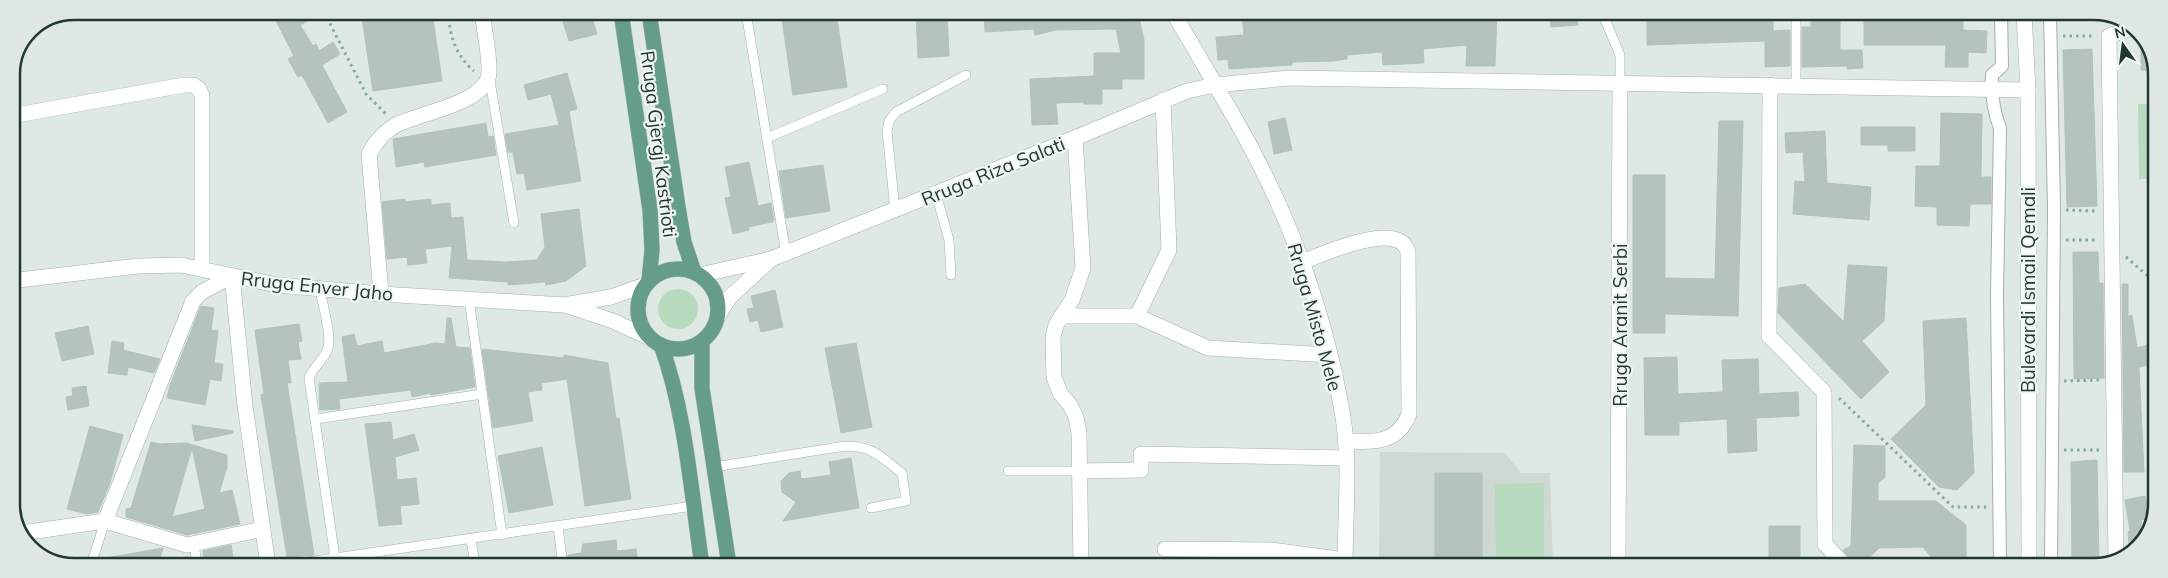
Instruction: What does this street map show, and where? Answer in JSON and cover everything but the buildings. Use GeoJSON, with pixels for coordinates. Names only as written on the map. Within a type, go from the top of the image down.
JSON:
{"type":"FeatureCollection","features":[{"type":"Feature","properties":{"kind":"main road","name":"Rruga Gjergj Kastrioti"},"geometry":{"type":"LineString","coordinates":[[622,20],[650,210],[652,250],[647,283]]}},
{"type":"Feature","properties":{"kind":"main road","name":"Rruga Gjergj Kastrioti"},"geometry":{"type":"LineString","coordinates":[[650,20],[684,242],[697,273]]}},
{"type":"Feature","properties":{"kind":"main road"},"geometry":{"type":"LineString","coordinates":[[655,342],[682,349],[702,342],[709,335],[718,316],[717,297],[713,288],[697,273],[682,269],[658,274],[647,283],[638,303],[638,313],[644,331],[655,342],[675,390],[701,558]]}},
{"type":"Feature","properties":{"kind":"main road"},"geometry":{"type":"LineString","coordinates":[[702,342],[702,388],[728,558]]}},
{"type":"Feature","properties":{"kind":"street"},"geometry":{"type":"LineString","coordinates":[[381,294],[369,154],[374,144],[397,124],[469,98],[480,89],[488,77],[483,20]]}},
{"type":"Feature","properties":{"kind":"street","name":"Rruga Misto Mele"},"geometry":{"type":"LineString","coordinates":[[1177,20],[1234,116],[1253,153],[1302,262],[1329,355],[1342,412],[1346,458],[1345,558]]}},
{"type":"Feature","properties":{"kind":"street"},"geometry":{"type":"LineString","coordinates":[[2000,558],[1997,294],[2000,128],[1994,112],[1992,75],[2002,66],[2001,20]]}},
{"type":"Feature","properties":{"kind":"street","name":"Bulevardi Ismail Qemali"},"geometry":{"type":"LineString","coordinates":[[2024,20],[2028,90],[2028,558]]}},
{"type":"Feature","properties":{"kind":"street","name":"Bulevardi Ismail Qemali"},"geometry":{"type":"LineString","coordinates":[[2050,20],[2053,240],[2051,558]]}},
{"type":"Feature","properties":{"kind":"street"},"geometry":{"type":"LineString","coordinates":[[2116,553],[2109,36],[2125,30]]}},
{"type":"Feature","properties":{"kind":"street","name":"Rruga Riza Salati"},"geometry":{"type":"LineString","coordinates":[[697,273],[772,259],[786,254],[1075,138],[1163,100],[1187,91],[1214,85],[1289,78],[2028,90]]}},
{"type":"Feature","properties":{"kind":"street","name":"Rruga Aranit Serbi"},"geometry":{"type":"LineString","coordinates":[[1618,558],[1620,83]]}},
{"type":"Feature","properties":{"kind":"street"},"geometry":{"type":"LineString","coordinates":[[20,114],[184,85],[193,85],[200,89],[202,96],[202,269]]}},
{"type":"Feature","properties":{"kind":"street"},"geometry":{"type":"LineString","coordinates":[[1770,85],[1769,336],[1824,392],[1825,544],[1838,558]]}},
{"type":"Feature","properties":{"kind":"street"},"geometry":{"type":"LineString","coordinates":[[1137,316],[1169,250],[1163,100]]}},
{"type":"Feature","properties":{"kind":"street"},"geometry":{"type":"LineString","coordinates":[[1075,138],[1082,268],[1072,300],[1056,325],[1053,337],[1054,377],[1060,393],[1070,404],[1076,417],[1081,558]]}},
{"type":"Feature","properties":{"kind":"street"},"geometry":{"type":"LineString","coordinates":[[1302,262],[1372,239],[1399,240],[1406,245],[1408,252],[1409,414],[1404,427],[1395,435],[1382,440],[1345,441]]}},
{"type":"Feature","properties":{"kind":"street"},"geometry":{"type":"LineString","coordinates":[[718,316],[729,298],[772,259]]}},
{"type":"Feature","properties":{"kind":"street","name":"Rruga Enver Jaho"},"geometry":{"type":"LineString","coordinates":[[20,280],[138,266],[181,265],[277,286],[564,305]]}},
{"type":"Feature","properties":{"kind":"street"},"geometry":{"type":"LineString","coordinates":[[105,522],[193,301],[202,292],[232,276],[245,406],[267,558]]}},
{"type":"Feature","properties":{"kind":"street"},"geometry":{"type":"LineString","coordinates":[[564,305],[611,296],[647,283]]}},
{"type":"Feature","properties":{"kind":"street"},"geometry":{"type":"LineString","coordinates":[[564,305],[613,321],[655,342]]}},
{"type":"Feature","properties":{"kind":"street"},"geometry":{"type":"LineString","coordinates":[[1061,316],[1137,316],[1208,348],[1329,355]]}},
{"type":"Feature","properties":{"kind":"street"},"geometry":{"type":"LineString","coordinates":[[1079,471],[1141,470],[1141,454],[1346,458]]}},
{"type":"Feature","properties":{"kind":"street"},"geometry":{"type":"LineString","coordinates":[[28,532],[105,522],[187,545],[263,529]]}},
{"type":"Feature","properties":{"kind":"street"},"geometry":{"type":"LineString","coordinates":[[1165,549],[1271,550],[1317,558]]}},
{"type":"Feature","properties":{"kind":"lane"},"geometry":{"type":"LineString","coordinates":[[747,20],[786,254]]}},
{"type":"Feature","properties":{"kind":"lane"},"geometry":{"type":"LineString","coordinates":[[1605,20],[1620,56],[1620,83]]}},
{"type":"Feature","properties":{"kind":"lane"},"geometry":{"type":"LineString","coordinates":[[1796,20],[1796,86]]}},
{"type":"Feature","properties":{"kind":"lane"},"geometry":{"type":"LineString","coordinates":[[895,210],[887,131],[889,121],[896,112],[966,75]]}},
{"type":"Feature","properties":{"kind":"lane"},"geometry":{"type":"LineString","coordinates":[[488,77],[514,223]]}},
{"type":"Feature","properties":{"kind":"lane"},"geometry":{"type":"LineString","coordinates":[[767,138],[883,89]]}},
{"type":"Feature","properties":{"kind":"lane"},"geometry":{"type":"LineString","coordinates":[[936,194],[949,240],[952,274]]}},
{"type":"Feature","properties":{"kind":"lane"},"geometry":{"type":"LineString","coordinates":[[320,289],[329,339],[328,349],[312,370],[309,378],[335,558],[693,506]]}},
{"type":"Feature","properties":{"kind":"lane"},"geometry":{"type":"LineString","coordinates":[[469,299],[502,534]]}},
{"type":"Feature","properties":{"kind":"lane"},"geometry":{"type":"LineString","coordinates":[[316,419],[482,394]]}},
{"type":"Feature","properties":{"kind":"lane"},"geometry":{"type":"LineString","coordinates":[[714,466],[845,446],[861,446],[874,451],[902,473],[906,502],[871,508]]}},
{"type":"Feature","properties":{"kind":"lane"},"geometry":{"type":"LineString","coordinates":[[1008,471],[1079,471]]}},
{"type":"Feature","properties":{"kind":"lane"},"geometry":{"type":"LineString","coordinates":[[93,558],[105,522]]}},
{"type":"Feature","properties":{"kind":"lane"},"geometry":{"type":"LineString","coordinates":[[558,527],[562,558]]}},
{"type":"Feature","properties":{"kind":"lane"},"geometry":{"type":"LineString","coordinates":[[472,539],[475,558]]}},
{"type":"Feature","properties":{"kind":"lane"},"geometry":{"type":"LineString","coordinates":[[194,544],[196,558]]}},
{"type":"Feature","properties":{"kind":"path"},"geometry":{"type":"LineString","coordinates":[[328,20],[366,94],[397,124]]}},
{"type":"Feature","properties":{"kind":"path"},"geometry":{"type":"LineString","coordinates":[[449,20],[452,41],[459,55],[472,68],[488,77]]}},
{"type":"Feature","properties":{"kind":"path"},"geometry":{"type":"LineString","coordinates":[[2050,36],[2109,36]]}},
{"type":"Feature","properties":{"kind":"path"},"geometry":{"type":"LineString","coordinates":[[2053,240],[2111,242],[2148,276]]}},
{"type":"Feature","properties":{"kind":"path"},"geometry":{"type":"LineString","coordinates":[[2051,380],[2113,380]]}},
{"type":"Feature","properties":{"kind":"path"},"geometry":{"type":"LineString","coordinates":[[1824,392],[1834,393],[1953,507],[2000,507]]}},
{"type":"Feature","properties":{"kind":"path"},"geometry":{"type":"LineString","coordinates":[[2051,450],[2114,450]]}},
{"type":"Feature","properties":{"kind":"shaded area"},"geometry":{"type":"Polygon","coordinates":[[[1380,452],[1505,453],[1521,473],[1550,473],[1553,558],[1379,558],[1380,452]]]}},
{"type":"Feature","properties":{"kind":"green space"},"geometry":{"type":"Polygon","coordinates":[[[2138,104],[2148,104],[2148,179],[2139,179],[2138,104]]]}},
{"type":"Feature","properties":{"kind":"green space"},"geometry":{"type":"Polygon","coordinates":[[[674,289],[682,289],[689,292],[695,298],[698,309],[695,320],[689,326],[682,329],[674,329],[667,326],[661,320],[658,313],[658,305],[661,298],[667,292],[674,289]]]}},
{"type":"Feature","properties":{"kind":"green space"},"geometry":{"type":"Polygon","coordinates":[[[1544,483],[1544,558],[1496,558],[1495,484],[1544,483]]]}}]}
